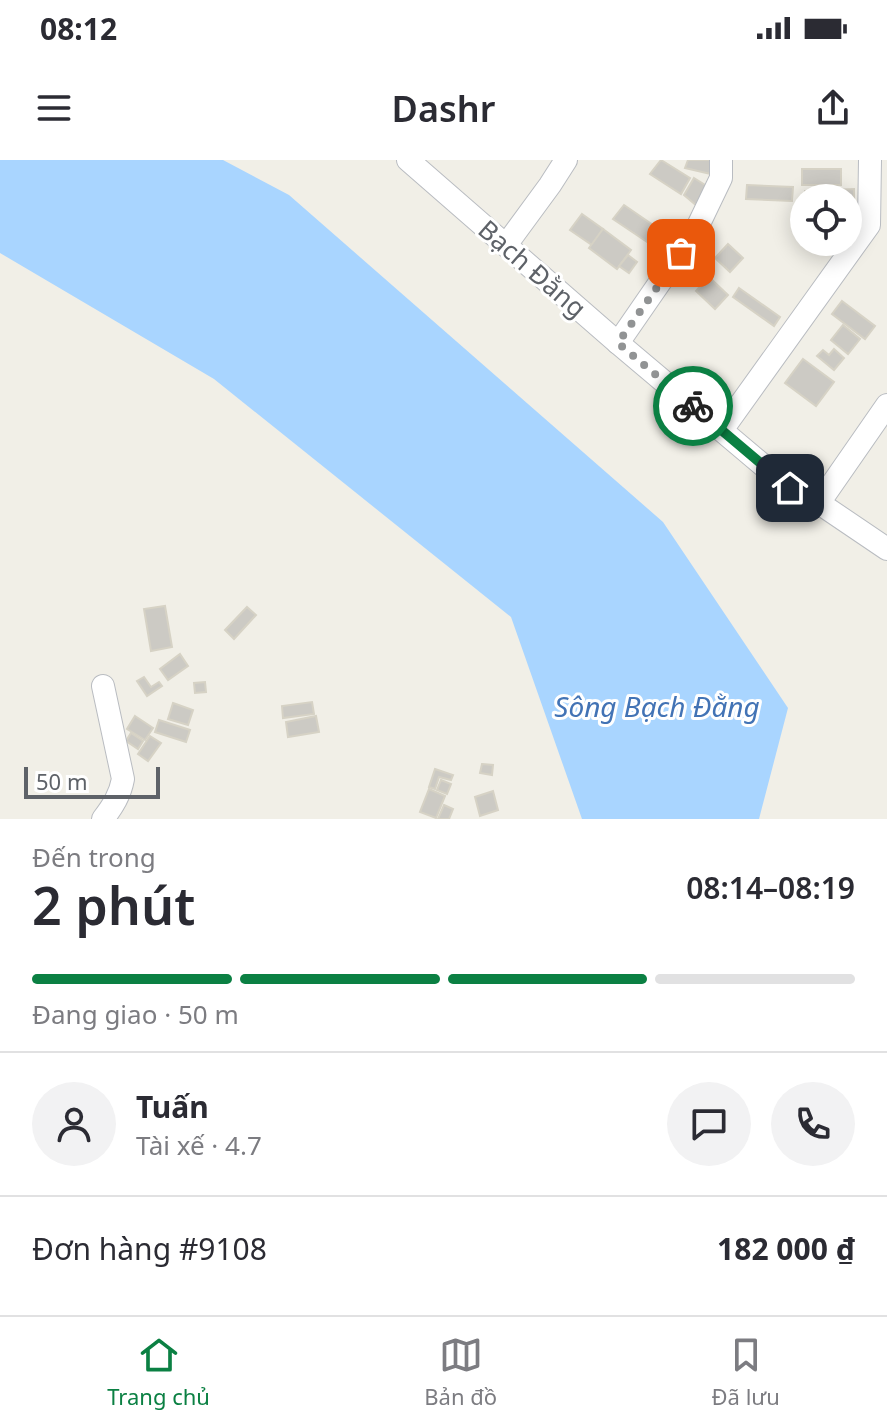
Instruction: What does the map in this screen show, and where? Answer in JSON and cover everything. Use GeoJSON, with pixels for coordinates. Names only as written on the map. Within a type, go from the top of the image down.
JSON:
{"type":"FeatureCollection","features":[{"type":"Feature","properties":{"kind":"street","name":"Bạch Đằng"},"geometry":{"type":"LineString","coordinates":[[408,160],[790,488],[819,503],[887,549]]}},
{"type":"Feature","properties":{"kind":"street"},"geometry":{"type":"LineString","coordinates":[[506,245],[566,160]]}},
{"type":"Feature","properties":{"kind":"street"},"geometry":{"type":"LineString","coordinates":[[618,343],[696,230],[721,178],[721,160]]}},
{"type":"Feature","properties":{"kind":"street"},"geometry":{"type":"LineString","coordinates":[[722,430],[878,225],[870,160]]}},
{"type":"Feature","properties":{"kind":"street"},"geometry":{"type":"LineString","coordinates":[[819,503],[887,405]]}},
{"type":"Feature","properties":{"kind":"street"},"geometry":{"type":"LineString","coordinates":[[103,686],[123,779],[120,792],[103,819]]}},
{"type":"Feature","properties":{"kind":"water","name":"Sông Bạch Đằng"},"geometry":{"type":"Polygon","coordinates":[[[0,160],[223,160],[289,195],[663,522],[788,708],[759,819],[582,819],[511,617],[214,379],[0,253],[0,160]]]}},
{"type":"Feature","properties":{"kind":"building"},"geometry":{"type":"Polygon","coordinates":[[[661,160],[690,178],[681,194],[650,174],[661,160]]]}},
{"type":"Feature","properties":{"kind":"building"},"geometry":{"type":"Polygon","coordinates":[[[688,160],[717,160],[715,175],[685,168],[688,160]]]}},
{"type":"Feature","properties":{"kind":"building"},"geometry":{"type":"Polygon","coordinates":[[[802,169],[841,169],[841,184],[802,184],[802,169]]]}},
{"type":"Feature","properties":{"kind":"building"},"geometry":{"type":"Polygon","coordinates":[[[694,178],[710,188],[697,206],[684,195],[694,178]]]}},
{"type":"Feature","properties":{"kind":"building"},"geometry":{"type":"Polygon","coordinates":[[[747,185],[790,187],[790,201],[746,199],[747,185]]]}},
{"type":"Feature","properties":{"kind":"building"},"geometry":{"type":"Polygon","coordinates":[[[624,205],[669,236],[659,250],[613,219],[624,205]]]}},
{"type":"Feature","properties":{"kind":"building"},"geometry":{"type":"Polygon","coordinates":[[[582,214],[603,229],[592,245],[570,230],[582,214]]]}},
{"type":"Feature","properties":{"kind":"building"},"geometry":{"type":"Polygon","coordinates":[[[603,229],[631,250],[617,269],[589,248],[603,229]]]}},
{"type":"Feature","properties":{"kind":"building"},"geometry":{"type":"Polygon","coordinates":[[[728,244],[743,258],[730,272],[715,258],[728,244]]]}},
{"type":"Feature","properties":{"kind":"building"},"geometry":{"type":"Polygon","coordinates":[[[628,255],[637,262],[629,273],[619,266],[628,255]]]}},
{"type":"Feature","properties":{"kind":"building"},"geometry":{"type":"Polygon","coordinates":[[[709,277],[728,295],[715,309],[696,291],[709,277]]]}},
{"type":"Feature","properties":{"kind":"building"},"geometry":{"type":"Polygon","coordinates":[[[739,288],[780,317],[774,326],[733,297],[739,288]]]}},
{"type":"Feature","properties":{"kind":"building"},"geometry":{"type":"Polygon","coordinates":[[[842,301],[875,326],[865,339],[832,314],[842,301]]]}},
{"type":"Feature","properties":{"kind":"building"},"geometry":{"type":"Polygon","coordinates":[[[843,325],[860,339],[848,354],[831,340],[843,325]]]}},
{"type":"Feature","properties":{"kind":"building"},"geometry":{"type":"Polygon","coordinates":[[[834,349],[844,358],[834,370],[817,356],[823,350],[829,355],[834,349]]]}},
{"type":"Feature","properties":{"kind":"building"},"geometry":{"type":"Polygon","coordinates":[[[803,359],[834,382],[816,406],[785,383],[803,359]]]}},
{"type":"Feature","properties":{"kind":"building"},"geometry":{"type":"Polygon","coordinates":[[[165,606],[172,647],[151,651],[144,609],[165,606]]]}},
{"type":"Feature","properties":{"kind":"building"},"geometry":{"type":"Polygon","coordinates":[[[247,607],[256,615],[234,639],[225,630],[247,607]]]}},
{"type":"Feature","properties":{"kind":"building"},"geometry":{"type":"Polygon","coordinates":[[[180,654],[188,666],[168,680],[160,669],[180,654]]]}},
{"type":"Feature","properties":{"kind":"building"},"geometry":{"type":"Polygon","coordinates":[[[144,677],[151,687],[159,682],[162,686],[147,696],[137,681],[144,677]]]}},
{"type":"Feature","properties":{"kind":"building"},"geometry":{"type":"Polygon","coordinates":[[[205,682],[206,692],[195,693],[194,683],[205,682]]]}},
{"type":"Feature","properties":{"kind":"building"},"geometry":{"type":"Polygon","coordinates":[[[312,702],[314,714],[283,718],[282,706],[312,702]]]}},
{"type":"Feature","properties":{"kind":"building"},"geometry":{"type":"Polygon","coordinates":[[[173,703],[193,710],[188,725],[168,719],[173,703]]]}},
{"type":"Feature","properties":{"kind":"building"},"geometry":{"type":"Polygon","coordinates":[[[135,716],[153,728],[145,740],[127,729],[135,716]]]}},
{"type":"Feature","properties":{"kind":"building"},"geometry":{"type":"Polygon","coordinates":[[[316,716],[319,732],[288,737],[286,722],[316,716]]]}},
{"type":"Feature","properties":{"kind":"building"},"geometry":{"type":"Polygon","coordinates":[[[159,720],[190,730],[186,742],[155,732],[159,720]]]}},
{"type":"Feature","properties":{"kind":"building"},"geometry":{"type":"Polygon","coordinates":[[[131,733],[143,741],[138,749],[126,741],[131,733]]]}},
{"type":"Feature","properties":{"kind":"building"},"geometry":{"type":"Polygon","coordinates":[[[150,736],[161,743],[148,761],[138,754],[150,736]]]}},
{"type":"Feature","properties":{"kind":"building"},"geometry":{"type":"Polygon","coordinates":[[[482,764],[493,765],[492,775],[480,773],[482,764]]]}},
{"type":"Feature","properties":{"kind":"building"},"geometry":{"type":"Polygon","coordinates":[[[435,769],[453,775],[451,780],[439,777],[435,789],[429,787],[435,769]]]}},
{"type":"Feature","properties":{"kind":"building"},"geometry":{"type":"Polygon","coordinates":[[[441,780],[451,784],[447,794],[437,790],[441,780]]]}},
{"type":"Feature","properties":{"kind":"building"},"geometry":{"type":"Polygon","coordinates":[[[429,789],[445,796],[436,818],[420,812],[429,789]]]}},
{"type":"Feature","properties":{"kind":"building"},"geometry":{"type":"Polygon","coordinates":[[[493,791],[498,810],[480,816],[475,797],[493,791]]]}},
{"type":"Feature","properties":{"kind":"building"},"geometry":{"type":"Polygon","coordinates":[[[444,805],[453,809],[449,819],[438,819],[444,805]]]}},
{"type":"Feature","properties":{"kind":"way so far"},"geometry":{"type":"LineString","coordinates":[[681,253],[618,343],[693,406]]}},
{"type":"Feature","properties":{"kind":"route"},"geometry":{"type":"LineString","coordinates":[[693,406],[790,488]]}}]}
